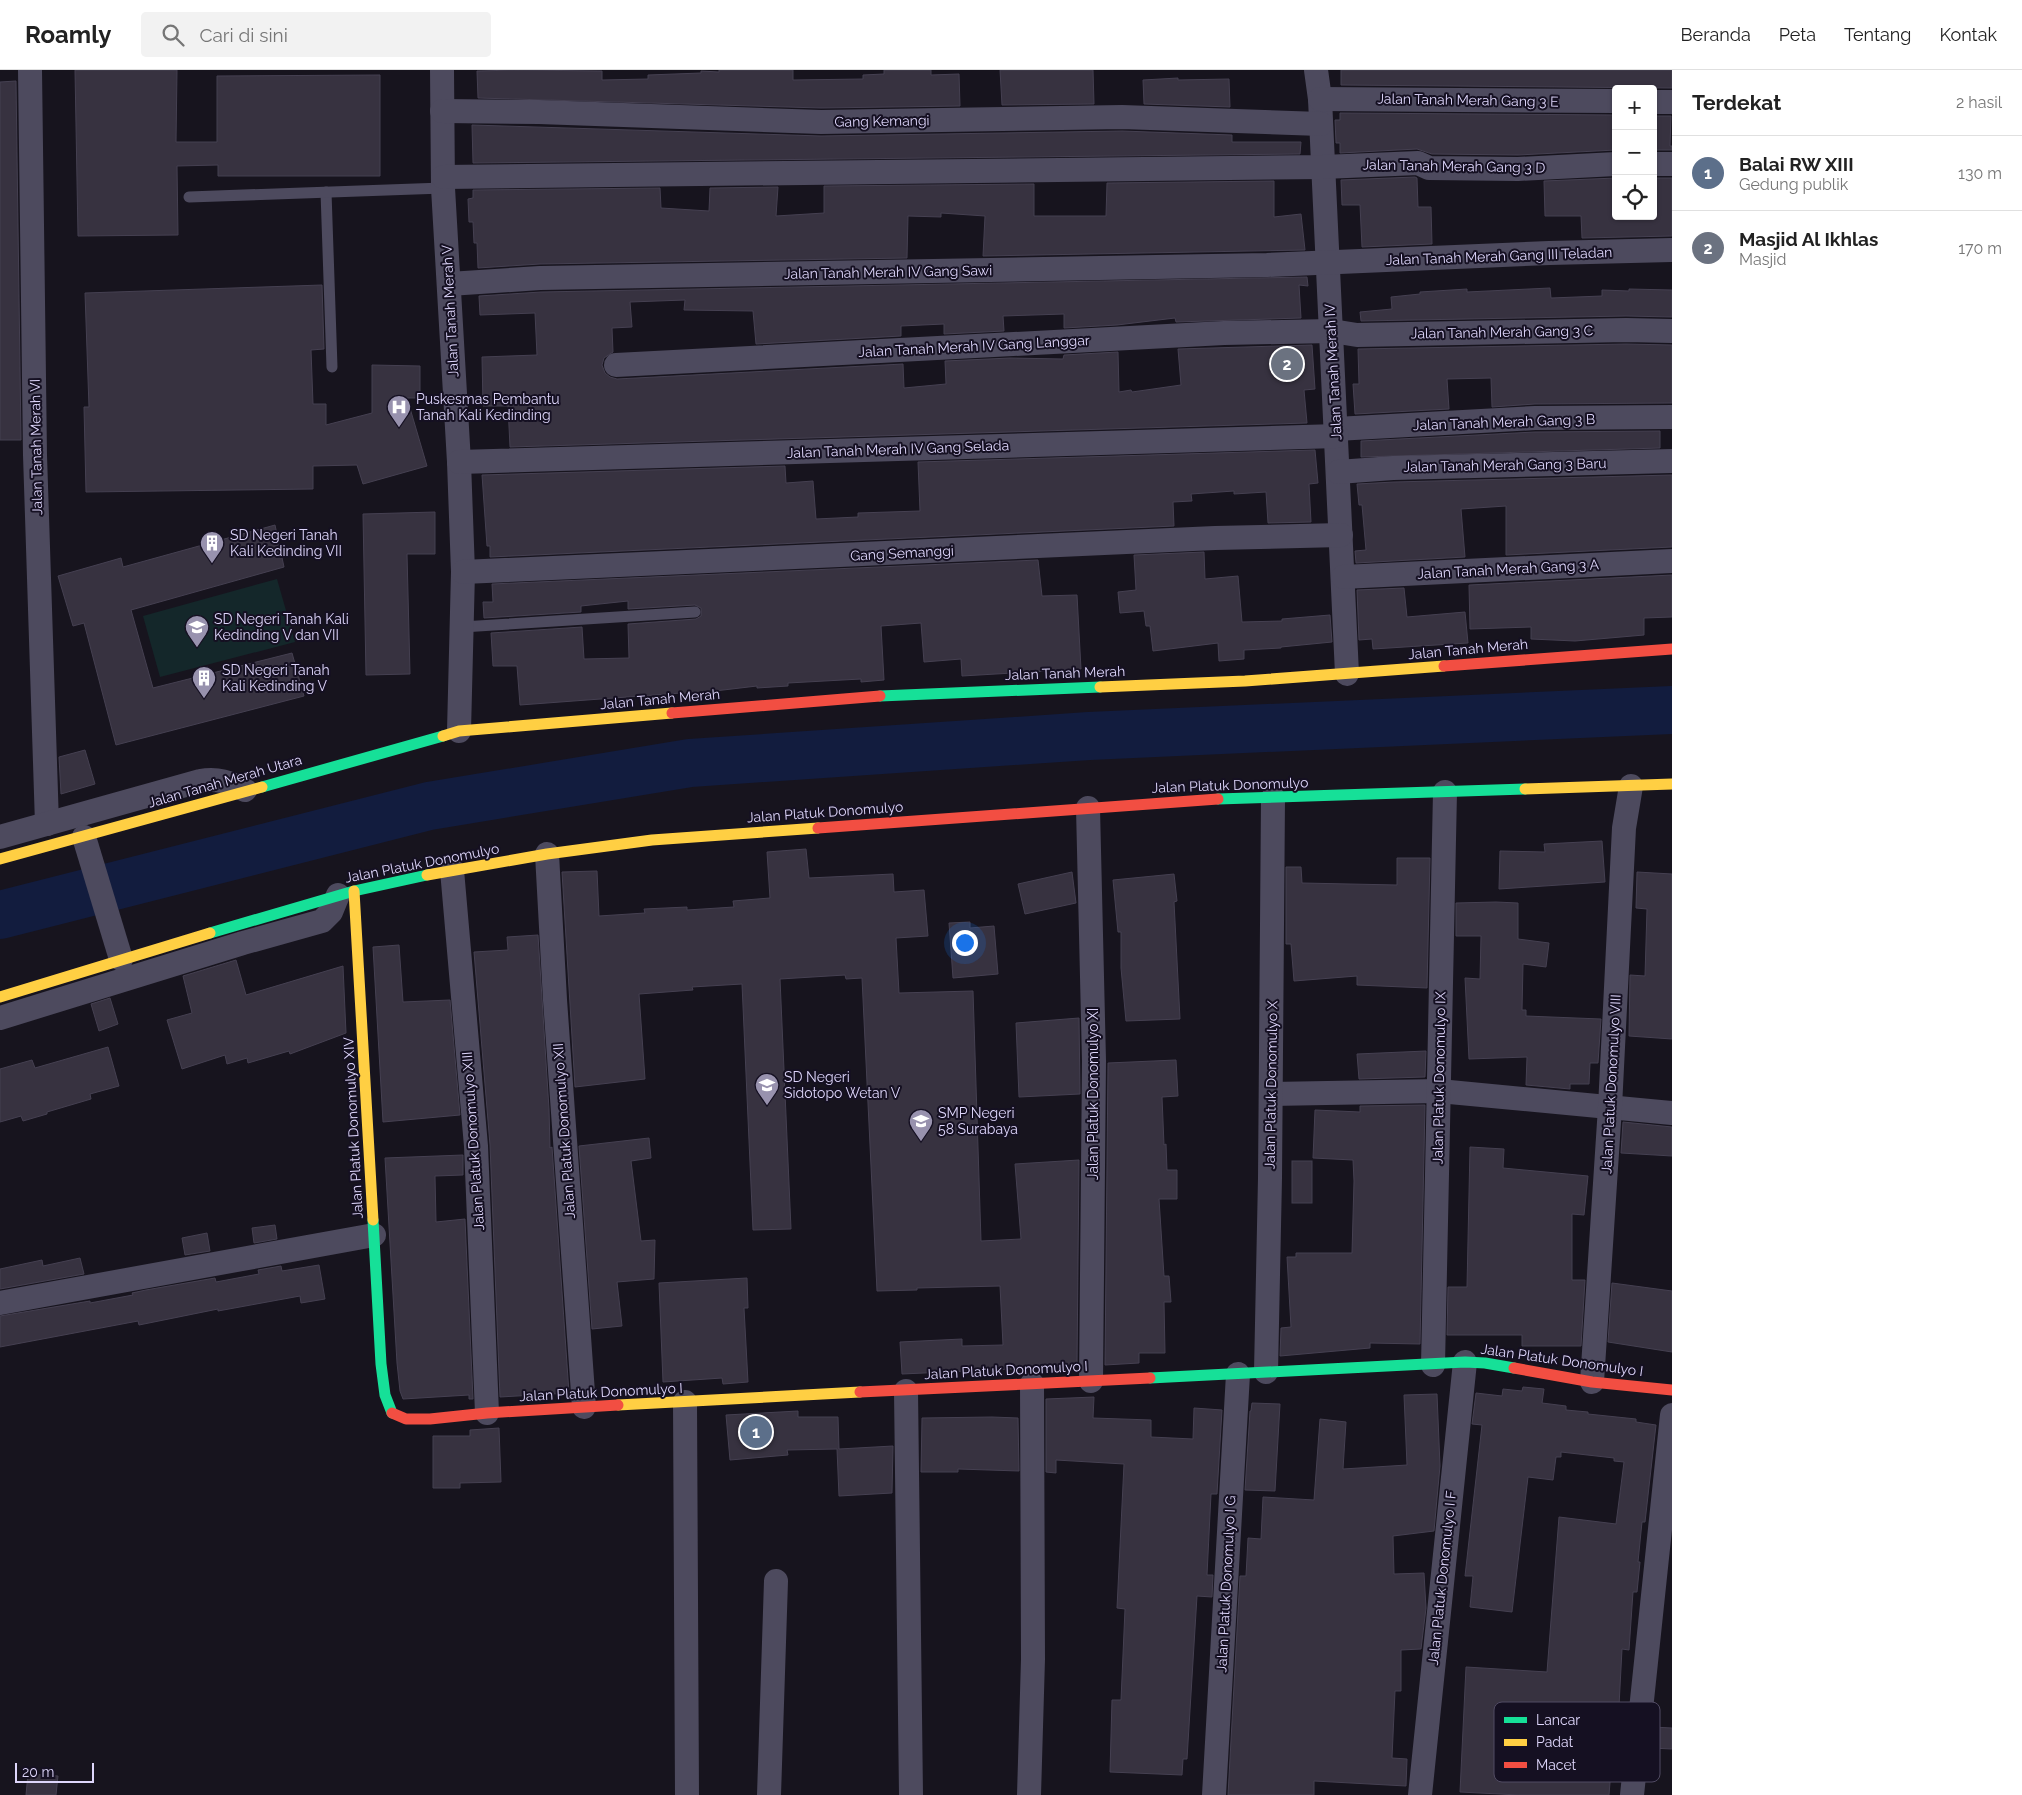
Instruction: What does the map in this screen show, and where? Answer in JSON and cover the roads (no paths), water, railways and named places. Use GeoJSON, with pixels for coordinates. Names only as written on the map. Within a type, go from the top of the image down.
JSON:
{"type":"FeatureCollection","features":[{"type":"Feature","properties":{"kind":"street","name":"Jalan Tanah Merah VI"},"geometry":{"type":"LineString","coordinates":[[30,70],[35,455],[47,824]]}},
{"type":"Feature","properties":{"kind":"street","name":"Jalan Tanah Merah V"},"geometry":{"type":"LineString","coordinates":[[442,70],[443,182],[464,572],[459,731]]}},
{"type":"Feature","properties":{"kind":"street","name":"Jalan Tanah Merah IV"},"geometry":{"type":"LineString","coordinates":[[1316,70],[1320,99],[1348,674]]}},
{"type":"Feature","properties":{"kind":"street","name":"Jalan Tanah Merah Gang 3 E"},"geometry":{"type":"LineString","coordinates":[[1320,99],[1612,101]]}},
{"type":"Feature","properties":{"kind":"street"},"geometry":{"type":"LineString","coordinates":[[1657,102],[1672,102]]}},
{"type":"Feature","properties":{"kind":"street","name":"Gang Kemangi"},"geometry":{"type":"LineString","coordinates":[[442,111],[539,112],[821,122],[1122,117],[1321,124]]}},
{"type":"Feature","properties":{"kind":"street","name":"Jalan Tanah Merah Gang 3 D"},"geometry":{"type":"LineString","coordinates":[[443,182],[1323,167],[1418,163],[1429,168],[1518,169],[1612,164]]}},
{"type":"Feature","properties":{"kind":"street"},"geometry":{"type":"LineString","coordinates":[[1657,164],[1672,164]]}},
{"type":"Feature","properties":{"kind":"street","name":"Jalan Tanah Merah Gang III Teladan"},"geometry":{"type":"LineString","coordinates":[[1327,262],[1672,250]]}},
{"type":"Feature","properties":{"kind":"street","name":"Jalan Tanah Merah IV Gang Sawi"},"geometry":{"type":"LineString","coordinates":[[449,284],[540,278],[1257,265],[1327,262]]}},
{"type":"Feature","properties":{"kind":"street","name":"Jalan Tanah Merah Gang 3 C"},"geometry":{"type":"LineString","coordinates":[[1332,331],[1357,335],[1626,330],[1672,331]]}},
{"type":"Feature","properties":{"kind":"street","name":"Jalan Tanah Merah IV Gang Langgar"},"geometry":{"type":"LineString","coordinates":[[616,365],[1224,332],[1332,331]]}},
{"type":"Feature","properties":{"kind":"street","name":"Jalan Tanah Merah Gang 3 B"},"geometry":{"type":"LineString","coordinates":[[1336,433],[1535,418],[1672,417]]}},
{"type":"Feature","properties":{"kind":"street","name":"Jalan Tanah Merah IV Gang Selada"},"geometry":{"type":"LineString","coordinates":[[459,462],[1336,433]]}},
{"type":"Feature","properties":{"kind":"street","name":"Jalan Tanah Merah Gang 3 Baru"},"geometry":{"type":"LineString","coordinates":[[1338,472],[1393,468],[1672,461]]}},
{"type":"Feature","properties":{"kind":"street","name":"Gang Semanggi"},"geometry":{"type":"LineString","coordinates":[[464,572],[1205,539],[1341,535]]}},
{"type":"Feature","properties":{"kind":"street","name":"Jalan Tanah Merah Gang 3 A"},"geometry":{"type":"LineString","coordinates":[[1343,577],[1672,561]]}},
{"type":"Feature","properties":{"kind":"street","name":"Jalan Tanah Merah"},"geometry":{"type":"LineString","coordinates":[[459,731],[878,696],[1235,681],[1348,674],[1672,648]]}},
{"type":"Feature","properties":{"kind":"street","name":"Jalan Tanah Merah Utara"},"geometry":{"type":"LineString","coordinates":[[0,859],[86,846],[245,790],[459,731]]}},
{"type":"Feature","properties":{"kind":"street"},"geometry":{"type":"LineString","coordinates":[[0,837],[200,781],[213,779],[228,781],[245,790]]}},
{"type":"Feature","properties":{"kind":"street","name":"Jalan Platuk Donomulyo"},"geometry":{"type":"LineString","coordinates":[[0,997],[118,949],[346,893],[452,870],[547,854],[652,840],[1184,800],[1672,784]]}},
{"type":"Feature","properties":{"kind":"street","name":"Jalan Platuk Donomulyo VIII"},"geometry":{"type":"LineString","coordinates":[[1592,1382],[1610,1107],[1624,828],[1631,786]]}},
{"type":"Feature","properties":{"kind":"street","name":"Jalan Platuk Donomulyo IX"},"geometry":{"type":"LineString","coordinates":[[1433,1365],[1445,792]]}},
{"type":"Feature","properties":{"kind":"street","name":"Jalan Platuk Donomulyo X"},"geometry":{"type":"LineString","coordinates":[[1266,1372],[1271,1094],[1273,798]]}},
{"type":"Feature","properties":{"kind":"street","name":"Jalan Platuk Donomulyo XI"},"geometry":{"type":"LineString","coordinates":[[1088,808],[1094,1061],[1091,1381]]}},
{"type":"Feature","properties":{"kind":"street"},"geometry":{"type":"LineString","coordinates":[[86,846],[118,949]]}},
{"type":"Feature","properties":{"kind":"street","name":"Jalan Platuk Donomulyo XII"},"geometry":{"type":"LineString","coordinates":[[547,854],[555,1000],[584,1408]]}},
{"type":"Feature","properties":{"kind":"street","name":"Jalan Platuk Donomulyo XIII"},"geometry":{"type":"LineString","coordinates":[[452,870],[476,1146],[487,1413]]}},
{"type":"Feature","properties":{"kind":"street"},"geometry":{"type":"LineString","coordinates":[[0,1018],[243,943],[322,921],[346,893]]}},
{"type":"Feature","properties":{"kind":"street","name":"Jalan Platuk Donomulyo XIV"},"geometry":{"type":"LineString","coordinates":[[346,893],[374,1235],[380,1364]]}},
{"type":"Feature","properties":{"kind":"street"},"geometry":{"type":"LineString","coordinates":[[1271,1094],[1439,1091],[1672,1113]]}},
{"type":"Feature","properties":{"kind":"street"},"geometry":{"type":"LineString","coordinates":[[0,1303],[374,1235]]}},
{"type":"Feature","properties":{"kind":"street","name":"Jalan Platuk Donomulyo I"},"geometry":{"type":"LineString","coordinates":[[380,1364],[385,1395],[392,1414],[397,1417],[430,1419],[487,1413],[685,1402],[1465,1362],[1485,1363],[1592,1382],[1672,1390]]}},
{"type":"Feature","properties":{"kind":"street","name":"Jalan Platuk Donomulyo I F"},"geometry":{"type":"LineString","coordinates":[[1420,1795],[1465,1362]]}},
{"type":"Feature","properties":{"kind":"street","name":"Jalan Platuk Donomulyo I G"},"geometry":{"type":"LineString","coordinates":[[1214,1795],[1238,1374]]}},
{"type":"Feature","properties":{"kind":"street"},"geometry":{"type":"LineString","coordinates":[[1029,1795],[1033,1659],[1032,1384]]}},
{"type":"Feature","properties":{"kind":"street"},"geometry":{"type":"LineString","coordinates":[[906,1391],[911,1795]]}},
{"type":"Feature","properties":{"kind":"street"},"geometry":{"type":"LineString","coordinates":[[685,1402],[687,1795]]}},
{"type":"Feature","properties":{"kind":"street"},"geometry":{"type":"LineString","coordinates":[[1642,1702],[1672,1415]]}},
{"type":"Feature","properties":{"kind":"street"},"geometry":{"type":"LineString","coordinates":[[769,1795],[776,1580]]}},
{"type":"Feature","properties":{"kind":"street"},"geometry":{"type":"LineString","coordinates":[[1632,1795],[1633,1782]]}},
{"type":"Feature","properties":{"kind":"lane"},"geometry":{"type":"LineString","coordinates":[[188,197],[326,192],[443,182]]}},
{"type":"Feature","properties":{"kind":"lane"},"geometry":{"type":"LineString","coordinates":[[326,192],[332,367]]}},
{"type":"Feature","properties":{"kind":"lane"},"geometry":{"type":"LineString","coordinates":[[462,627],[695,612]]}},
{"type":"Feature","properties":{"kind":"waterway"},"geometry":{"type":"LineString","coordinates":[[0,915],[429,806],[690,763],[1089,736],[1672,710]]}},
{"type":"Feature","properties":{"kind":"place","name":"Masjid Al Ikhlas"},"geometry":{"type":"Point","coordinates":[1287,364]}},
{"type":"Feature","properties":{"kind":"place","name":"Puskesmas Pembantu Tanah Kali Kedinding"},"geometry":{"type":"Point","coordinates":[399,428]}},
{"type":"Feature","properties":{"kind":"place","name":"SD Negeri Tanah Kali Kedinding VII"},"geometry":{"type":"Point","coordinates":[212,564]}},
{"type":"Feature","properties":{"kind":"place","name":"SD Negeri Tanah Kali Kedinding V dan VII"},"geometry":{"type":"Point","coordinates":[197,648]}},
{"type":"Feature","properties":{"kind":"place","name":"SD Negeri Tanah Kali Kedinding V"},"geometry":{"type":"Point","coordinates":[204,699]}},
{"type":"Feature","properties":{"kind":"place","name":"SD Negeri Sidotopo Wetan V"},"geometry":{"type":"Point","coordinates":[767,1106]}},
{"type":"Feature","properties":{"kind":"place","name":"SMP Negeri 58 Surabaya"},"geometry":{"type":"Point","coordinates":[921,1142]}},
{"type":"Feature","properties":{"kind":"place","name":"Balai RW XIII"},"geometry":{"type":"Point","coordinates":[756,1432]}}]}
